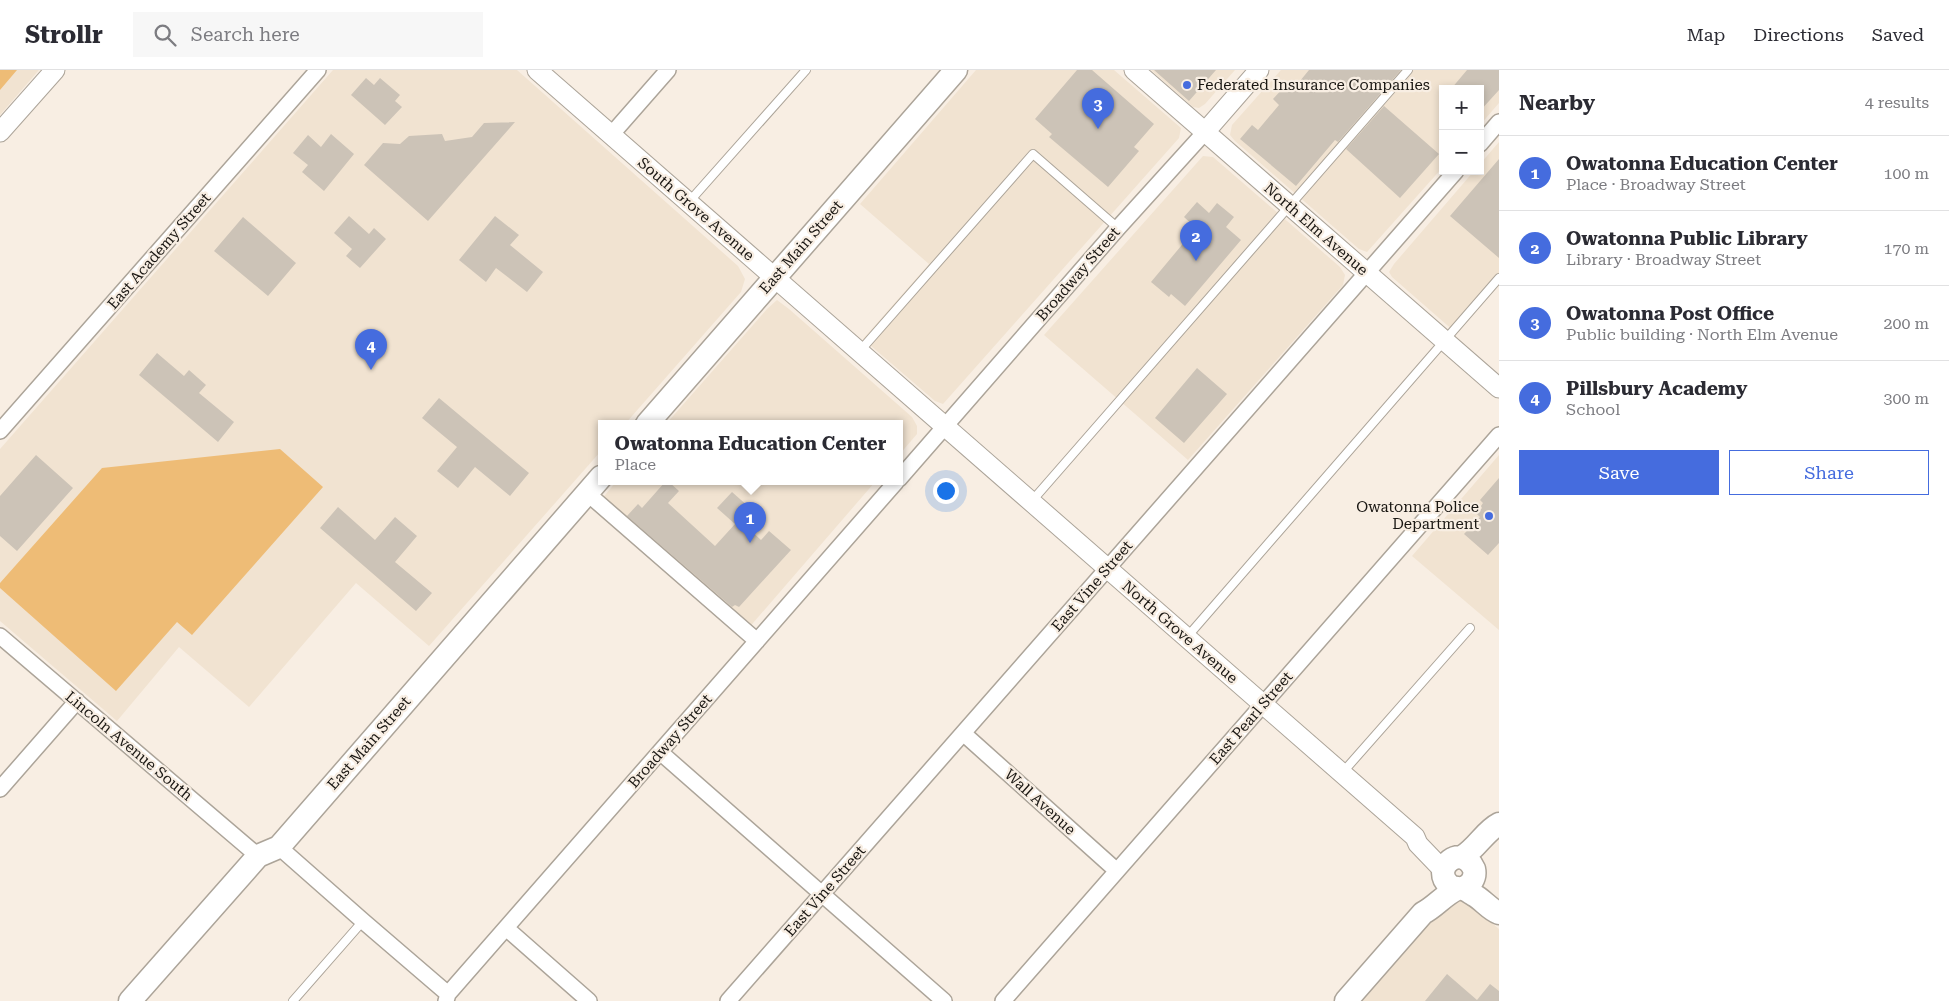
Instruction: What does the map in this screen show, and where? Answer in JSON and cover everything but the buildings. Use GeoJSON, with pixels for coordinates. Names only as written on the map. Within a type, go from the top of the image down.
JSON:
{"type":"FeatureCollection","features":[{"type":"Feature","properties":{"kind":"main road","name":"East Main Street"},"geometry":{"type":"LineString","coordinates":[[650,420],[956,70]]}},
{"type":"Feature","properties":{"kind":"main road","name":"East Main Street"},"geometry":{"type":"LineString","coordinates":[[130,1001],[258,856],[279,847],[594,485]]}},
{"type":"Feature","properties":{"kind":"main road"},"geometry":{"type":"LineString","coordinates":[[1346,1001],[1423,913],[1448,893],[1476,848],[1494,826],[1499,824]]}},
{"type":"Feature","properties":{"kind":"main road"},"geometry":{"type":"LineString","coordinates":[[1459,873],[1499,831]]}},
{"type":"Feature","properties":{"kind":"main road","name":"North Grove Avenue"},"geometry":{"type":"LineString","coordinates":[[1459,873],[1499,904]]}},
{"type":"Feature","properties":{"kind":"main road","name":"North Grove Avenue"},"geometry":{"type":"LineString","coordinates":[[1459,873],[1499,913]]}},
{"type":"Feature","properties":{"kind":"street"},"geometry":{"type":"LineString","coordinates":[[0,132],[55,70]]}},
{"type":"Feature","properties":{"kind":"street","name":"East Academy Street"},"geometry":{"type":"LineString","coordinates":[[0,431],[318,70]]}},
{"type":"Feature","properties":{"kind":"street","name":"South Grove Avenue"},"geometry":{"type":"LineString","coordinates":[[537,70],[944,427]]}},
{"type":"Feature","properties":{"kind":"street"},"geometry":{"type":"LineString","coordinates":[[611,135],[668,70]]}},
{"type":"Feature","properties":{"kind":"street","name":"North Elm Avenue"},"geometry":{"type":"LineString","coordinates":[[1134,70],[1499,388]]}},
{"type":"Feature","properties":{"kind":"street","name":"Broadway Street"},"geometry":{"type":"LineString","coordinates":[[903,474],[1259,70]]}},
{"type":"Feature","properties":{"kind":"street"},"geometry":{"type":"LineString","coordinates":[[1484,139],[1499,122]]}},
{"type":"Feature","properties":{"kind":"street","name":"East Vine Street"},"geometry":{"type":"LineString","coordinates":[[728,1001],[1453,175]]}},
{"type":"Feature","properties":{"kind":"street","name":"North Grove Avenue"},"geometry":{"type":"LineString","coordinates":[[944,427],[1415,837],[1422,839],[1459,873]]}},
{"type":"Feature","properties":{"kind":"street","name":"East Pearl Street"},"geometry":{"type":"LineString","coordinates":[[1003,1001],[1499,435]]}},
{"type":"Feature","properties":{"kind":"street"},"geometry":{"type":"LineString","coordinates":[[594,485],[757,641]]}},
{"type":"Feature","properties":{"kind":"street","name":"Broadway Street"},"geometry":{"type":"LineString","coordinates":[[447,998],[894,485]]}},
{"type":"Feature","properties":{"kind":"street","name":"Lincoln Avenue South"},"geometry":{"type":"LineString","coordinates":[[0,636],[258,856]]}},
{"type":"Feature","properties":{"kind":"street"},"geometry":{"type":"LineString","coordinates":[[0,789],[77,701]]}},
{"type":"Feature","properties":{"kind":"street","name":"Wall Avenue"},"geometry":{"type":"LineString","coordinates":[[963,734],[1117,871]]}},
{"type":"Feature","properties":{"kind":"street"},"geometry":{"type":"LineString","coordinates":[[660,752],[944,1001]]}},
{"type":"Feature","properties":{"kind":"street"},"geometry":{"type":"LineString","coordinates":[[279,847],[447,998]]}},
{"type":"Feature","properties":{"kind":"street"},"geometry":{"type":"LineString","coordinates":[[506,928],[589,1001]]}},
{"type":"Feature","properties":{"kind":"lane"},"geometry":{"type":"LineString","coordinates":[[688,203],[806,70]]}},
{"type":"Feature","properties":{"kind":"lane"},"geometry":{"type":"LineString","coordinates":[[1030,502],[1408,70]]}},
{"type":"Feature","properties":{"kind":"lane"},"geometry":{"type":"LineString","coordinates":[[859,352],[1034,154],[1118,228]]}},
{"type":"Feature","properties":{"kind":"lane"},"geometry":{"type":"LineString","coordinates":[[1187,638],[1499,278]]}},
{"type":"Feature","properties":{"kind":"lane"},"geometry":{"type":"LineString","coordinates":[[1342,773],[1470,628]]}},
{"type":"Feature","properties":{"kind":"lane"},"geometry":{"type":"LineString","coordinates":[[293,1001],[363,921]]}},
{"type":"Feature","properties":{"kind":"shaded area"},"geometry":{"type":"Polygon","coordinates":[[[0,70],[39,70],[0,115],[0,70]]]}},
{"type":"Feature","properties":{"kind":"shaded area"},"geometry":{"type":"Polygon","coordinates":[[[0,70],[17,70],[0,90],[0,70]]]}},
{"type":"Feature","properties":{"kind":"shaded area"},"geometry":{"type":"Polygon","coordinates":[[[333,70],[517,70],[738,266],[745,279],[741,292],[629,420],[598,420],[598,454],[429,646],[356,583],[249,707],[179,647],[117,721],[0,621],[0,449],[333,70]]]}},
{"type":"Feature","properties":{"kind":"shaded area"},"geometry":{"type":"Polygon","coordinates":[[[976,70],[1114,70],[1181,128],[1179,138],[943,404],[935,401],[863,339],[929,264],[860,204],[976,70]]]}},
{"type":"Feature","properties":{"kind":"shaded area"},"geometry":{"type":"Polygon","coordinates":[[[1151,70],[1235,70],[1205,104],[1199,108],[1193,107],[1151,70]]]}},
{"type":"Feature","properties":{"kind":"shaded area"},"geometry":{"type":"Polygon","coordinates":[[[1281,70],[1499,70],[1499,103],[1484,120],[1484,85],[1439,85],[1439,171],[1367,252],[1359,249],[1235,141],[1230,135],[1232,125],[1281,70]]]}},
{"type":"Feature","properties":{"kind":"shaded area"},"geometry":{"type":"Polygon","coordinates":[[[1499,142],[1499,284],[1455,332],[1392,277],[1389,272],[1471,175],[1484,175],[1484,159],[1499,142]]]}},
{"type":"Feature","properties":{"kind":"shaded area"},"geometry":{"type":"Polygon","coordinates":[[[1203,156],[1213,157],[1340,267],[1345,275],[1343,285],[1188,460],[1044,335],[1203,156]]]}},
{"type":"Feature","properties":{"kind":"shaded area"},"geometry":{"type":"Polygon","coordinates":[[[777,300],[912,417],[917,426],[917,434],[903,450],[903,420],[670,420],[777,300]]]}},
{"type":"Feature","properties":{"kind":"shaded area"},"geometry":{"type":"Polygon","coordinates":[[[280,449],[323,487],[192,635],[177,622],[116,691],[0,588],[0,583],[102,468],[280,449]]]}},
{"type":"Feature","properties":{"kind":"shaded area"},"geometry":{"type":"Polygon","coordinates":[[[1499,455],[1499,630],[1412,556],[1499,455]]]}},
{"type":"Feature","properties":{"kind":"shaded area"},"geometry":{"type":"Polygon","coordinates":[[[613,485],[872,485],[747,630],[600,501],[613,485]]]}},
{"type":"Feature","properties":{"kind":"shaded area"},"geometry":{"type":"Polygon","coordinates":[[[1452,899],[1464,899],[1499,929],[1499,1001],[1361,1001],[1442,907],[1452,899]]]}},
{"type":"Feature","properties":{"kind":"place","name":"Federated Insurance Companies"},"geometry":{"type":"Point","coordinates":[1187,85]}},
{"type":"Feature","properties":{"kind":"place","name":"Owatonna Post Office"},"geometry":{"type":"Point","coordinates":[1098,129]}},
{"type":"Feature","properties":{"kind":"place","name":"Owatonna Public Library"},"geometry":{"type":"Point","coordinates":[1196,261]}},
{"type":"Feature","properties":{"kind":"place","name":"Pillsbury Academy"},"geometry":{"type":"Point","coordinates":[371,370]}},
{"type":"Feature","properties":{"kind":"place","name":"Owatonna Police Department"},"geometry":{"type":"Point","coordinates":[1489,516]}},
{"type":"Feature","properties":{"kind":"place","name":"Owatonna Education Center"},"geometry":{"type":"Point","coordinates":[750,543]}}]}
